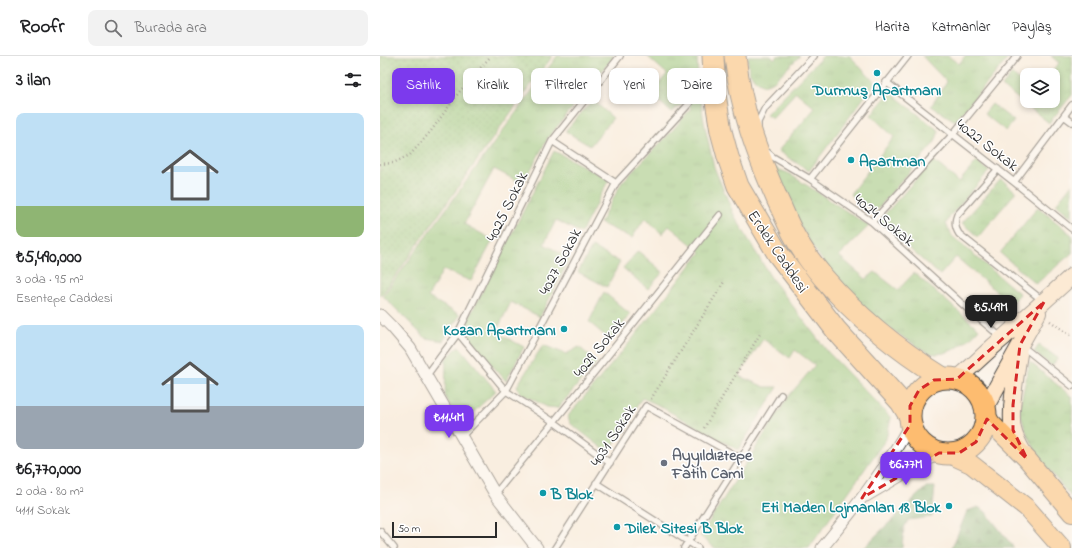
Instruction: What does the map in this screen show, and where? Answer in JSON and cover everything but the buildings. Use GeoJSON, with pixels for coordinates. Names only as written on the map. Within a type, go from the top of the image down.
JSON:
{"type":"FeatureCollection","features":[{"type":"Feature","properties":{"kind":"highway","name":"Erdek Caddesi"},"geometry":{"type":"LineString","coordinates":[[713,56],[715,95],[721,130],[738,186],[778,254],[836,330],[901,402],[910,420]]}},
{"type":"Feature","properties":{"kind":"highway","name":"Erdek Caddesi"},"geometry":{"type":"LineString","coordinates":[[735,56],[748,126],[763,167],[795,236],[822,276],[849,305],[883,336],[950,378]]}},
{"type":"Feature","properties":{"kind":"highway"},"geometry":{"type":"LineString","coordinates":[[950,378],[965,382],[978,392],[986,411],[985,425],[976,442],[968,448],[959,453],[944,454],[929,450],[920,443],[914,435],[910,420],[910,406],[919,390],[926,384],[934,380],[950,378]]}},
{"type":"Feature","properties":{"kind":"main road"},"geometry":{"type":"LineString","coordinates":[[986,411],[991,423],[1027,459],[1072,513]]}},
{"type":"Feature","properties":{"kind":"main road"},"geometry":{"type":"LineString","coordinates":[[944,454],[971,464],[1027,508],[1062,548]]}},
{"type":"Feature","properties":{"kind":"street"},"geometry":{"type":"LineString","coordinates":[[950,378],[969,369],[1003,338],[1041,307],[1072,276]]}},
{"type":"Feature","properties":{"kind":"street"},"geometry":{"type":"LineString","coordinates":[[986,411],[1041,307]]}},
{"type":"Feature","properties":{"kind":"street"},"geometry":{"type":"LineString","coordinates":[[380,316],[392,327],[410,348],[495,494],[537,548]]}},
{"type":"Feature","properties":{"kind":"street"},"geometry":{"type":"LineString","coordinates":[[1020,345],[1012,424],[1015,438],[1027,459]]}},
{"type":"Feature","properties":{"kind":"street"},"geometry":{"type":"LineString","coordinates":[[822,548],[862,498],[896,450],[910,420]]}},
{"type":"Feature","properties":{"kind":"street"},"geometry":{"type":"LineString","coordinates":[[862,498],[944,454]]}},
{"type":"Feature","properties":{"kind":"lane","name":"4025 Sokak"},"geometry":{"type":"LineString","coordinates":[[427,375],[458,333],[552,141],[620,56]]}},
{"type":"Feature","properties":{"kind":"lane"},"geometry":{"type":"LineString","coordinates":[[758,132],[758,122],[765,108],[814,56]]}},
{"type":"Feature","properties":{"kind":"lane"},"geometry":{"type":"LineString","coordinates":[[810,179],[908,56]]}},
{"type":"Feature","properties":{"kind":"lane"},"geometry":{"type":"LineString","coordinates":[[872,222],[953,134],[1018,56]]}},
{"type":"Feature","properties":{"kind":"lane","name":"4022 Sokak"},"geometry":{"type":"LineString","coordinates":[[886,82],[1072,229]]}},
{"type":"Feature","properties":{"kind":"lane","name":"4027 Sokak"},"geometry":{"type":"LineString","coordinates":[[461,437],[506,391],[616,183],[689,104]]}},
{"type":"Feature","properties":{"kind":"lane"},"geometry":{"type":"LineString","coordinates":[[1014,182],[1072,105]]}},
{"type":"Feature","properties":{"kind":"lane"},"geometry":{"type":"LineString","coordinates":[[1064,116],[1072,122]]}},
{"type":"Feature","properties":{"kind":"lane"},"geometry":{"type":"LineString","coordinates":[[552,141],[616,183]]}},
{"type":"Feature","properties":{"kind":"lane","name":"4024 Sokak"},"geometry":{"type":"LineString","coordinates":[[762,143],[765,149],[773,157],[810,179],[872,222],[970,311],[1003,338]]}},
{"type":"Feature","properties":{"kind":"lane"},"geometry":{"type":"LineString","coordinates":[[998,169],[958,215],[955,220],[956,230],[1041,307]]}},
{"type":"Feature","properties":{"kind":"lane","name":"4029 Sokak"},"geometry":{"type":"LineString","coordinates":[[495,494],[720,215]]}},
{"type":"Feature","properties":{"kind":"lane"},"geometry":{"type":"LineString","coordinates":[[458,333],[506,391],[554,422],[610,463]]}},
{"type":"Feature","properties":{"kind":"lane"},"geometry":{"type":"LineString","coordinates":[[1020,345],[1072,386]]}},
{"type":"Feature","properties":{"kind":"lane"},"geometry":{"type":"LineString","coordinates":[[684,548],[780,395]]}},
{"type":"Feature","properties":{"kind":"lane","name":"4031 Sokak"},"geometry":{"type":"LineString","coordinates":[[555,548],[646,406],[740,458]]}},
{"type":"Feature","properties":{"kind":"lane"},"geometry":{"type":"LineString","coordinates":[[596,484],[698,548]]}},
{"type":"Feature","properties":{"kind":"lane"},"geometry":{"type":"LineString","coordinates":[[380,531],[394,548]]}},
{"type":"Feature","properties":{"kind":"path"},"geometry":{"type":"LineString","coordinates":[[380,164],[393,163],[410,155],[431,131],[460,91],[492,56]]}},
{"type":"Feature","properties":{"kind":"path"},"geometry":{"type":"LineString","coordinates":[[646,406],[724,282]]}},
{"type":"Feature","properties":{"kind":"path"},"geometry":{"type":"LineString","coordinates":[[1041,307],[1072,336]]}},
{"type":"Feature","properties":{"kind":"path"},"geometry":{"type":"LineString","coordinates":[[699,436],[760,334]]}},
{"type":"Feature","properties":{"kind":"highlighted area"},"geometry":{"type":"Polygon","coordinates":[[[1044,302],[1020,345],[1013,405],[1013,430],[1027,459],[987,419],[976,442],[959,453],[939,453],[862,498],[910,425],[910,406],[919,390],[934,380],[957,379],[1044,302]]]}},
{"type":"Feature","properties":{"kind":"green space"},"geometry":{"type":"Polygon","coordinates":[[[380,56],[553,56],[544,68],[531,68],[531,84],[523,95],[523,68],[463,68],[463,104],[517,104],[382,295],[380,294],[380,56]]]}},
{"type":"Feature","properties":{"kind":"green space"},"geometry":{"type":"Polygon","coordinates":[[[557,56],[614,56],[601,72],[601,68],[548,68],[557,56]]]}},
{"type":"Feature","properties":{"kind":"green space"},"geometry":{"type":"Polygon","coordinates":[[[647,56],[697,56],[697,68],[667,68],[667,74],[647,56]]]}},
{"type":"Feature","properties":{"kind":"green space"},"geometry":{"type":"Polygon","coordinates":[[[748,56],[772,56],[774,59],[777,56],[800,56],[774,81],[764,85],[750,74],[748,56]]]}},
{"type":"Feature","properties":{"kind":"green space"},"geometry":{"type":"Polygon","coordinates":[[[823,56],[850,56],[875,83],[809,171],[778,151],[815,108],[796,92],[772,118],[766,114],[823,56]]]}},
{"type":"Feature","properties":{"kind":"green space"},"geometry":{"type":"Polygon","coordinates":[[[922,56],[948,56],[959,64],[965,56],[1010,56],[955,121],[931,106],[947,82],[922,56]]]}},
{"type":"Feature","properties":{"kind":"green space"},"geometry":{"type":"Polygon","coordinates":[[[1051,56],[1072,56],[1072,95],[1049,123],[1030,108],[1060,108],[1060,68],[1055,68],[1059,63],[1051,56]]]}},
{"type":"Feature","properties":{"kind":"green space"},"geometry":{"type":"Polygon","coordinates":[[[667,74],[667,104],[682,104],[671,112],[659,101],[659,84],[667,74]]]}},
{"type":"Feature","properties":{"kind":"green space"},"geometry":{"type":"Polygon","coordinates":[[[1012,74],[1020,81],[1020,100],[1002,86],[1012,74]]]}},
{"type":"Feature","properties":{"kind":"green space"},"geometry":{"type":"Polygon","coordinates":[[[531,92],[531,104],[575,104],[548,138],[523,184],[494,169],[464,224],[493,240],[471,281],[443,270],[428,297],[460,315],[443,341],[425,338],[383,296],[531,92]]]}},
{"type":"Feature","properties":{"kind":"green space"},"geometry":{"type":"Polygon","coordinates":[[[890,92],[939,131],[935,142],[875,212],[850,194],[894,137],[871,115],[890,92]]]}},
{"type":"Feature","properties":{"kind":"green space"},"geometry":{"type":"Polygon","coordinates":[[[589,104],[597,104],[613,118],[590,146],[565,131],[589,104]]]}},
{"type":"Feature","properties":{"kind":"green space"},"geometry":{"type":"Polygon","coordinates":[[[687,104],[701,104],[714,167],[734,215],[770,276],[827,351],[891,418],[886,439],[809,548],[715,548],[700,536],[788,397],[815,365],[795,350],[790,358],[763,339],[739,376],[765,387],[778,387],[738,450],[656,404],[642,398],[612,447],[606,451],[570,423],[568,416],[626,347],[701,252],[669,226],[662,234],[645,218],[632,238],[600,223],[622,182],[671,132],[691,108],[687,104]]]}},
{"type":"Feature","properties":{"kind":"green space"},"geometry":{"type":"Polygon","coordinates":[[[992,104],[1014,121],[1006,131],[984,114],[992,104]]]}},
{"type":"Feature","properties":{"kind":"green space"},"geometry":{"type":"Polygon","coordinates":[[[554,151],[609,179],[581,233],[556,220],[544,244],[570,258],[540,317],[511,302],[496,332],[524,347],[506,381],[462,331],[554,151]]]}},
{"type":"Feature","properties":{"kind":"green space"},"geometry":{"type":"Polygon","coordinates":[[[933,160],[959,182],[977,161],[989,171],[950,216],[946,224],[952,236],[1020,294],[1011,304],[956,257],[940,275],[878,222],[933,160]]]}},
{"type":"Feature","properties":{"kind":"green space"},"geometry":{"type":"Polygon","coordinates":[[[770,166],[788,173],[869,226],[839,256],[866,279],[875,272],[898,290],[914,273],[979,329],[971,338],[960,346],[948,352],[936,354],[923,350],[897,333],[856,299],[821,258],[800,225],[770,166]]]}},
{"type":"Feature","properties":{"kind":"green space"},"geometry":{"type":"Polygon","coordinates":[[[1001,179],[1016,192],[978,237],[962,223],[1001,179]]]}},
{"type":"Feature","properties":{"kind":"green space"},"geometry":{"type":"Polygon","coordinates":[[[1072,184],[1072,218],[1056,204],[1072,184]]]}},
{"type":"Feature","properties":{"kind":"green space"},"geometry":{"type":"Polygon","coordinates":[[[1038,207],[1072,235],[1072,253],[1036,284],[1000,253],[1038,207]]]}},
{"type":"Feature","properties":{"kind":"green space"},"geometry":{"type":"Polygon","coordinates":[[[592,247],[620,262],[607,287],[578,272],[592,247]]]}},
{"type":"Feature","properties":{"kind":"green space"},"geometry":{"type":"Polygon","coordinates":[[[638,251],[663,272],[648,289],[623,268],[638,251]]]}},
{"type":"Feature","properties":{"kind":"green space"},"geometry":{"type":"Polygon","coordinates":[[[604,292],[630,314],[611,341],[589,322],[604,292]]]}},
{"type":"Feature","properties":{"kind":"green space"},"geometry":{"type":"Polygon","coordinates":[[[543,345],[566,354],[579,347],[597,362],[558,408],[547,407],[520,393],[517,386],[543,345]]]}},
{"type":"Feature","properties":{"kind":"green space"},"geometry":{"type":"Polygon","coordinates":[[[1039,345],[1058,358],[1052,366],[1034,352],[1039,345]]]}},
{"type":"Feature","properties":{"kind":"green space"},"geometry":{"type":"Polygon","coordinates":[[[459,346],[496,391],[465,420],[458,420],[445,396],[446,359],[459,346]]]}},
{"type":"Feature","properties":{"kind":"green space"},"geometry":{"type":"Polygon","coordinates":[[[1030,362],[1072,397],[1072,498],[1039,458],[1026,431],[1019,410],[1030,362]]]}},
{"type":"Feature","properties":{"kind":"green space"},"geometry":{"type":"Polygon","coordinates":[[[926,487],[935,487],[932,517],[908,520],[904,528],[902,548],[863,548],[926,487]]]}},
{"type":"Feature","properties":{"kind":"green space"},"geometry":{"type":"Polygon","coordinates":[[[978,507],[985,511],[1014,548],[952,548],[967,511],[978,507]]]}},
{"type":"Feature","properties":{"kind":"place","name":"Durmuş Apartmanı"},"geometry":{"type":"Point","coordinates":[877,73]}},
{"type":"Feature","properties":{"kind":"place","name":"Apartman"},"geometry":{"type":"Point","coordinates":[851,160]}},
{"type":"Feature","properties":{"kind":"place","name":"Kozan Apartmanı"},"geometry":{"type":"Point","coordinates":[564,329]}},
{"type":"Feature","properties":{"kind":"place","name":"Ayyıldıztepe Fatih Cami"},"geometry":{"type":"Point","coordinates":[664,463]}},
{"type":"Feature","properties":{"kind":"place","name":"B Blok"},"geometry":{"type":"Point","coordinates":[543,493]}},
{"type":"Feature","properties":{"kind":"place","name":"Eti Maden Lojmanları 18 Blok"},"geometry":{"type":"Point","coordinates":[949,506]}},
{"type":"Feature","properties":{"kind":"place","name":"Dilek Sitesi B Blok"},"geometry":{"type":"Point","coordinates":[617,527]}}]}
